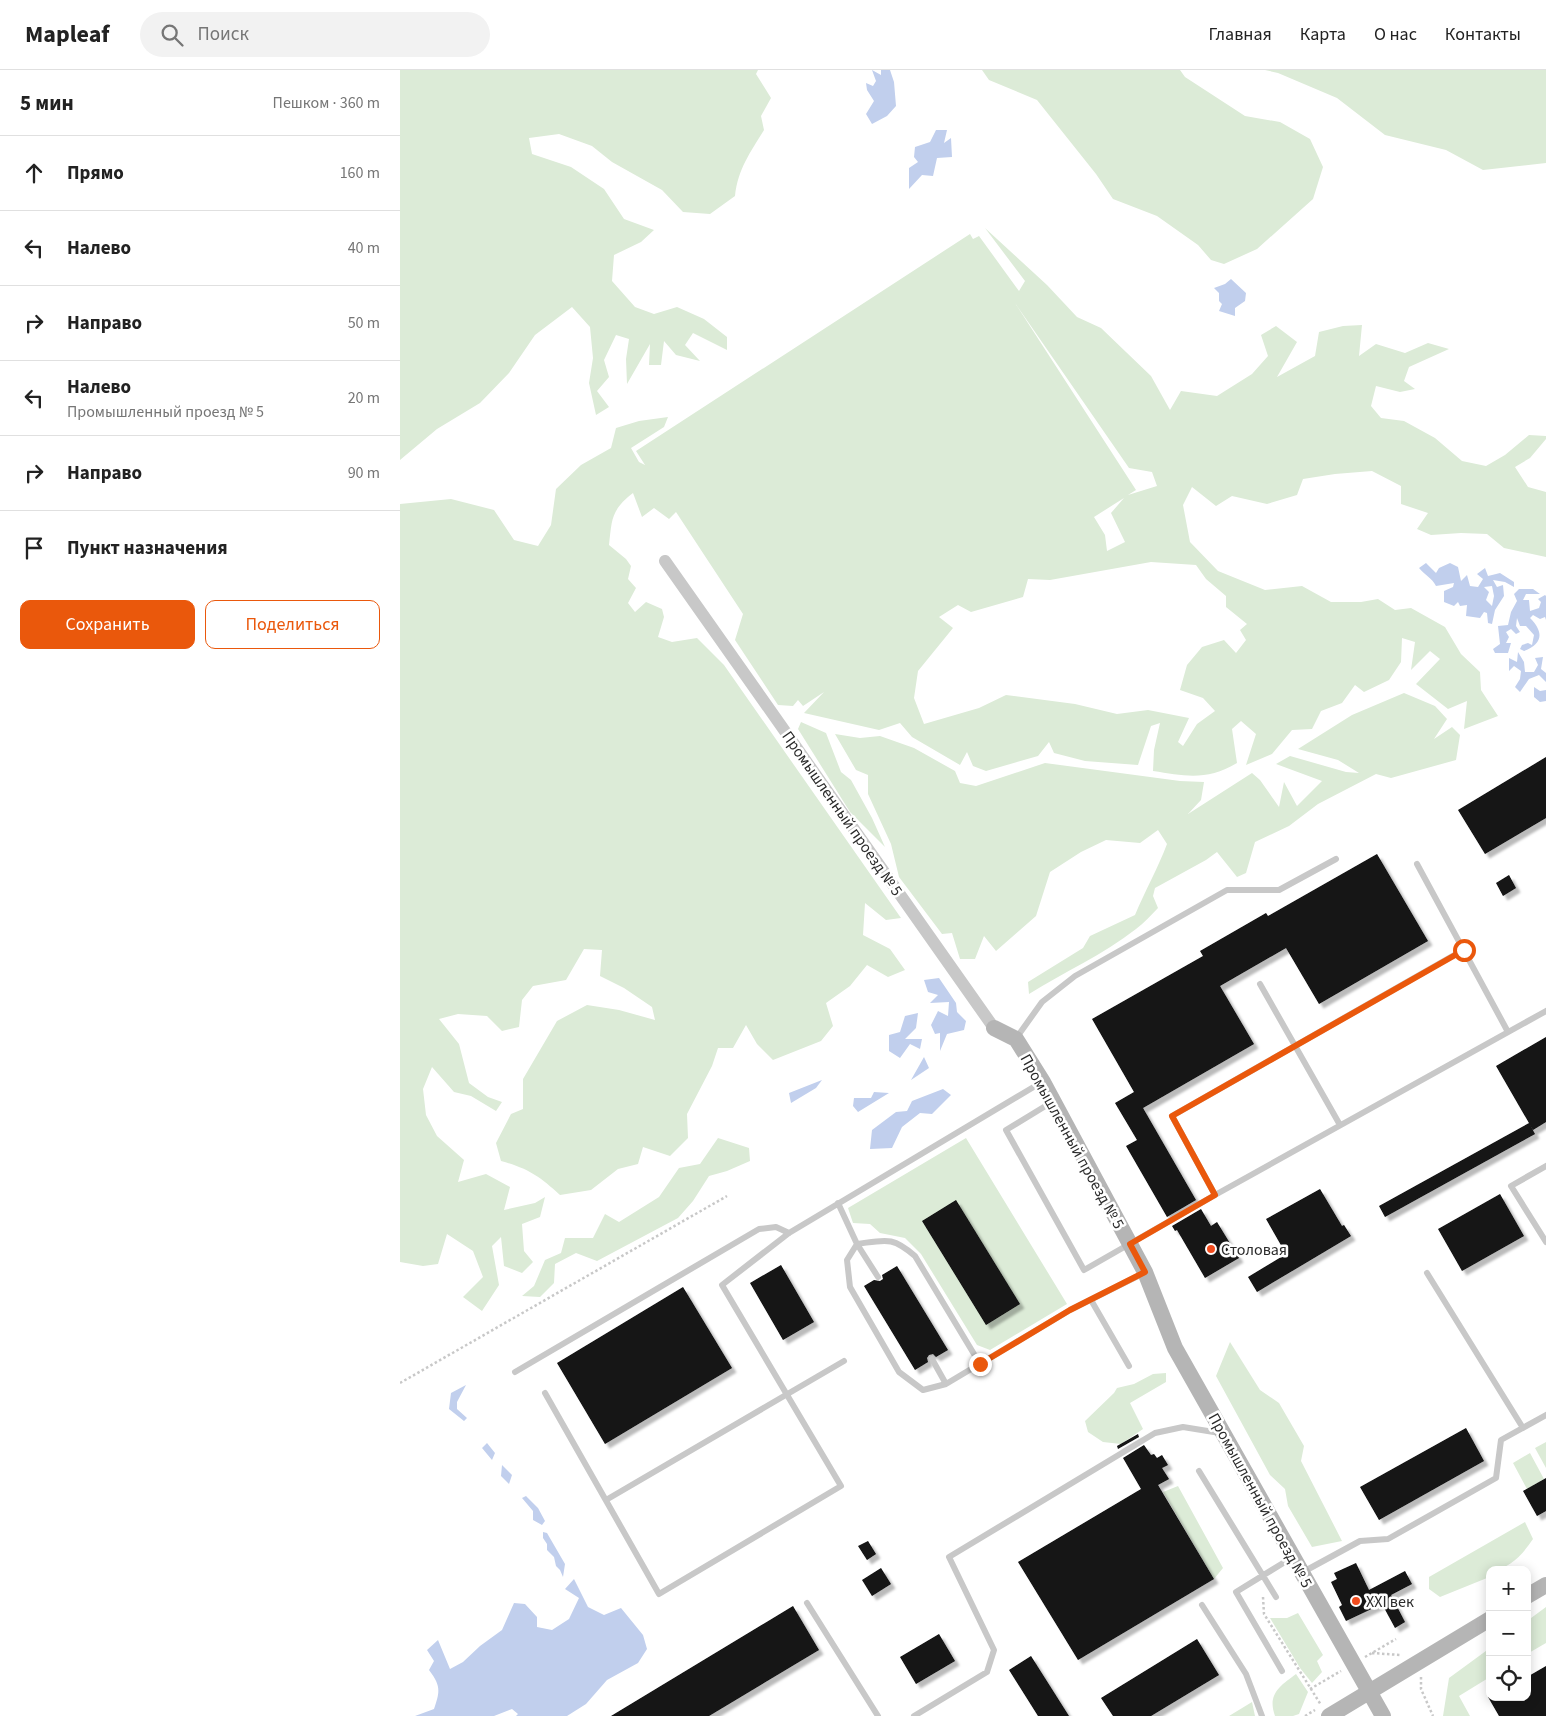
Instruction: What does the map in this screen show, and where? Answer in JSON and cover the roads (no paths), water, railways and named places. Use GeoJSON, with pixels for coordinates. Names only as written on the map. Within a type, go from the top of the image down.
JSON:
{"type":"FeatureCollection","features":[{"type":"Feature","properties":{"kind":"street","name":"Промышленный проезд № 5"},"geometry":{"type":"LineString","coordinates":[[665,561],[994,1028],[1016,1038],[1043,1082],[1145,1272],[1175,1348],[1383,1716]]}},
{"type":"Feature","properties":{"kind":"street"},"geometry":{"type":"LineString","coordinates":[[1531,1594],[1546,1585]]}},
{"type":"Feature","properties":{"kind":"street"},"geometry":{"type":"LineString","coordinates":[[1325,1711],[1369,1692],[1486,1621]]}},
{"type":"Feature","properties":{"kind":"lane"},"geometry":{"type":"LineString","coordinates":[[1016,1038],[1042,1002],[1075,976],[1218,895],[1227,890],[1279,890],[1336,859]]}},
{"type":"Feature","properties":{"kind":"lane"},"geometry":{"type":"LineString","coordinates":[[1417,864],[1508,1032]]}},
{"type":"Feature","properties":{"kind":"lane"},"geometry":{"type":"LineString","coordinates":[[1215,1195],[1172,1116],[1464,950]]}},
{"type":"Feature","properties":{"kind":"lane"},"geometry":{"type":"LineString","coordinates":[[1260,984],[1340,1125]]}},
{"type":"Feature","properties":{"kind":"lane"},"geometry":{"type":"LineString","coordinates":[[1053,1101],[1006,1130],[1084,1270],[1546,1011]]}},
{"type":"Feature","properties":{"kind":"lane"},"geometry":{"type":"LineString","coordinates":[[545,1393],[659,1594],[841,1486],[722,1285],[790,1233],[1043,1082]]}},
{"type":"Feature","properties":{"kind":"lane"},"geometry":{"type":"LineString","coordinates":[[1546,1166],[1511,1186],[1546,1242]]}},
{"type":"Feature","properties":{"kind":"lane"},"geometry":{"type":"LineString","coordinates":[[838,1203],[857,1244],[878,1277]]}},
{"type":"Feature","properties":{"kind":"lane"},"geometry":{"type":"LineString","coordinates":[[515,1372],[758,1228],[776,1227],[790,1233]]}},
{"type":"Feature","properties":{"kind":"lane"},"geometry":{"type":"LineString","coordinates":[[857,1244],[887,1240],[902,1244],[916,1256],[980,1364]]}},
{"type":"Feature","properties":{"kind":"lane"},"geometry":{"type":"LineString","coordinates":[[857,1244],[847,1260],[850,1287],[898,1372],[923,1390],[946,1384],[1091,1300],[1145,1272]]}},
{"type":"Feature","properties":{"kind":"lane"},"geometry":{"type":"LineString","coordinates":[[1427,1273],[1523,1428]]}},
{"type":"Feature","properties":{"kind":"lane"},"geometry":{"type":"LineString","coordinates":[[1091,1300],[1130,1366]]}},
{"type":"Feature","properties":{"kind":"lane"},"geometry":{"type":"LineString","coordinates":[[932,1359],[946,1384]]}},
{"type":"Feature","properties":{"kind":"lane"},"geometry":{"type":"LineString","coordinates":[[606,1500],[844,1361]]}},
{"type":"Feature","properties":{"kind":"lane"},"geometry":{"type":"LineString","coordinates":[[1302,1572],[1360,1541],[1388,1539],[1496,1478],[1501,1440],[1546,1415]]}},
{"type":"Feature","properties":{"kind":"lane"},"geometry":{"type":"LineString","coordinates":[[914,1716],[988,1672],[994,1650],[949,1557],[1155,1433],[1184,1427],[1223,1433]]}},
{"type":"Feature","properties":{"kind":"lane"},"geometry":{"type":"LineString","coordinates":[[1199,1471],[1276,1597]]}},
{"type":"Feature","properties":{"kind":"lane"},"geometry":{"type":"LineString","coordinates":[[1282,1671],[1236,1592],[1293,1557]]}},
{"type":"Feature","properties":{"kind":"lane"},"geometry":{"type":"LineString","coordinates":[[808,1604],[878,1716]]}},
{"type":"Feature","properties":{"kind":"lane"},"geometry":{"type":"LineString","coordinates":[[1202,1605],[1246,1674],[1262,1716]]}},
{"type":"Feature","properties":{"kind":"water"},"geometry":{"type":"Polygon","coordinates":[[[872,70],[881,75],[881,70],[890,70],[894,82],[896,106],[887,116],[872,124],[866,114],[874,101],[867,90],[866,83],[873,86],[876,81],[872,70]]]}},
{"type":"Feature","properties":{"kind":"water"},"geometry":{"type":"Polygon","coordinates":[[[936,130],[947,130],[944,143],[951,138],[952,157],[937,158],[933,176],[922,175],[909,189],[909,168],[918,162],[914,157],[915,147],[930,142],[936,130]]]}},
{"type":"Feature","properties":{"kind":"water"},"geometry":{"type":"Polygon","coordinates":[[[1231,279],[1246,293],[1245,301],[1235,308],[1235,316],[1219,311],[1222,304],[1219,301],[1219,293],[1214,288],[1225,284],[1231,279]]]}},
{"type":"Feature","properties":{"kind":"water"},"geometry":{"type":"Polygon","coordinates":[[[1426,563],[1436,573],[1439,568],[1450,563],[1458,567],[1461,581],[1467,575],[1470,586],[1478,587],[1483,579],[1477,574],[1485,568],[1488,576],[1500,573],[1514,582],[1514,587],[1505,582],[1493,580],[1497,587],[1503,585],[1504,596],[1495,610],[1492,624],[1488,623],[1487,613],[1484,612],[1480,618],[1466,616],[1467,605],[1460,606],[1458,602],[1454,606],[1444,602],[1444,591],[1453,587],[1454,583],[1436,586],[1419,568],[1426,563]],[[1492,586],[1484,587],[1489,592],[1486,600],[1492,606],[1494,596],[1492,586]]]}},
{"type":"Feature","properties":{"kind":"water"},"geometry":{"type":"Polygon","coordinates":[[[1519,589],[1533,589],[1540,594],[1526,594],[1523,600],[1529,600],[1530,611],[1539,608],[1541,602],[1538,599],[1546,596],[1546,620],[1545,617],[1540,619],[1533,615],[1530,618],[1538,628],[1539,637],[1535,645],[1524,651],[1520,649],[1522,645],[1528,643],[1532,645],[1534,635],[1526,626],[1520,626],[1517,618],[1516,626],[1520,632],[1516,634],[1511,629],[1506,632],[1509,637],[1506,643],[1511,643],[1508,653],[1495,653],[1493,649],[1500,644],[1498,626],[1508,625],[1511,612],[1517,601],[1514,594],[1519,589]]]}},
{"type":"Feature","properties":{"kind":"water"},"geometry":{"type":"Polygon","coordinates":[[[1518,652],[1524,662],[1525,672],[1534,672],[1538,665],[1535,658],[1543,657],[1541,669],[1546,673],[1546,682],[1539,675],[1529,679],[1520,692],[1515,687],[1520,679],[1521,671],[1514,666],[1509,671],[1509,658],[1517,662],[1518,652]]]}},
{"type":"Feature","properties":{"kind":"water"},"geometry":{"type":"Polygon","coordinates":[[[1534,687],[1540,691],[1546,690],[1546,701],[1540,702],[1534,697],[1534,687]]]}},
{"type":"Feature","properties":{"kind":"water"},"geometry":{"type":"Polygon","coordinates":[[[939,978],[956,1003],[957,1012],[966,1021],[964,1030],[947,1034],[940,1051],[940,1033],[935,1034],[931,1025],[938,1011],[948,1016],[949,1002],[930,1003],[938,995],[928,992],[924,980],[939,978]]]}},
{"type":"Feature","properties":{"kind":"water"},"geometry":{"type":"Polygon","coordinates":[[[918,1013],[916,1028],[905,1039],[922,1039],[920,1049],[910,1044],[900,1058],[889,1051],[889,1035],[900,1032],[905,1016],[918,1013]]]}},
{"type":"Feature","properties":{"kind":"water"},"geometry":{"type":"Polygon","coordinates":[[[924,1057],[929,1068],[911,1080],[924,1057]]]}},
{"type":"Feature","properties":{"kind":"water"},"geometry":{"type":"Polygon","coordinates":[[[822,1080],[816,1088],[791,1103],[789,1093],[822,1080]]]}},
{"type":"Feature","properties":{"kind":"water"},"geometry":{"type":"Polygon","coordinates":[[[943,1089],[951,1095],[932,1114],[920,1113],[902,1127],[892,1148],[870,1149],[872,1130],[896,1112],[907,1111],[912,1101],[943,1089]]]}},
{"type":"Feature","properties":{"kind":"water"},"geometry":{"type":"Polygon","coordinates":[[[874,1092],[889,1093],[858,1112],[853,1106],[854,1098],[871,1098],[874,1092]]]}},
{"type":"Feature","properties":{"kind":"water"},"geometry":{"type":"Polygon","coordinates":[[[466,1385],[457,1402],[457,1409],[467,1418],[464,1421],[449,1409],[451,1393],[466,1385]]]}},
{"type":"Feature","properties":{"kind":"water"},"geometry":{"type":"Polygon","coordinates":[[[487,1443],[495,1453],[492,1460],[482,1448],[487,1443]]]}},
{"type":"Feature","properties":{"kind":"water"},"geometry":{"type":"Polygon","coordinates":[[[502,1465],[512,1475],[509,1484],[501,1476],[502,1465]]]}},
{"type":"Feature","properties":{"kind":"water"},"geometry":{"type":"Polygon","coordinates":[[[526,1496],[538,1508],[545,1521],[542,1525],[533,1520],[533,1511],[522,1498],[526,1496]]]}},
{"type":"Feature","properties":{"kind":"water"},"geometry":{"type":"Polygon","coordinates":[[[543,1532],[547,1533],[565,1564],[563,1577],[556,1566],[554,1557],[547,1550],[543,1532]]]}},
{"type":"Feature","properties":{"kind":"water"},"geometry":{"type":"Polygon","coordinates":[[[574,1579],[588,1607],[604,1615],[621,1608],[643,1635],[647,1649],[638,1663],[607,1680],[586,1704],[567,1716],[516,1716],[518,1714],[512,1709],[494,1716],[415,1716],[434,1709],[436,1703],[438,1689],[436,1680],[429,1670],[434,1661],[427,1650],[438,1640],[450,1669],[463,1662],[480,1646],[502,1630],[514,1603],[525,1604],[537,1617],[537,1627],[552,1630],[569,1619],[579,1598],[565,1589],[574,1579]]]}},
{"type":"Feature","properties":{"kind":"place","name":"Столовая"},"geometry":{"type":"Point","coordinates":[1211,1249]}},
{"type":"Feature","properties":{"kind":"place","name":"XXI век"},"geometry":{"type":"Point","coordinates":[1356,1601]}}]}
